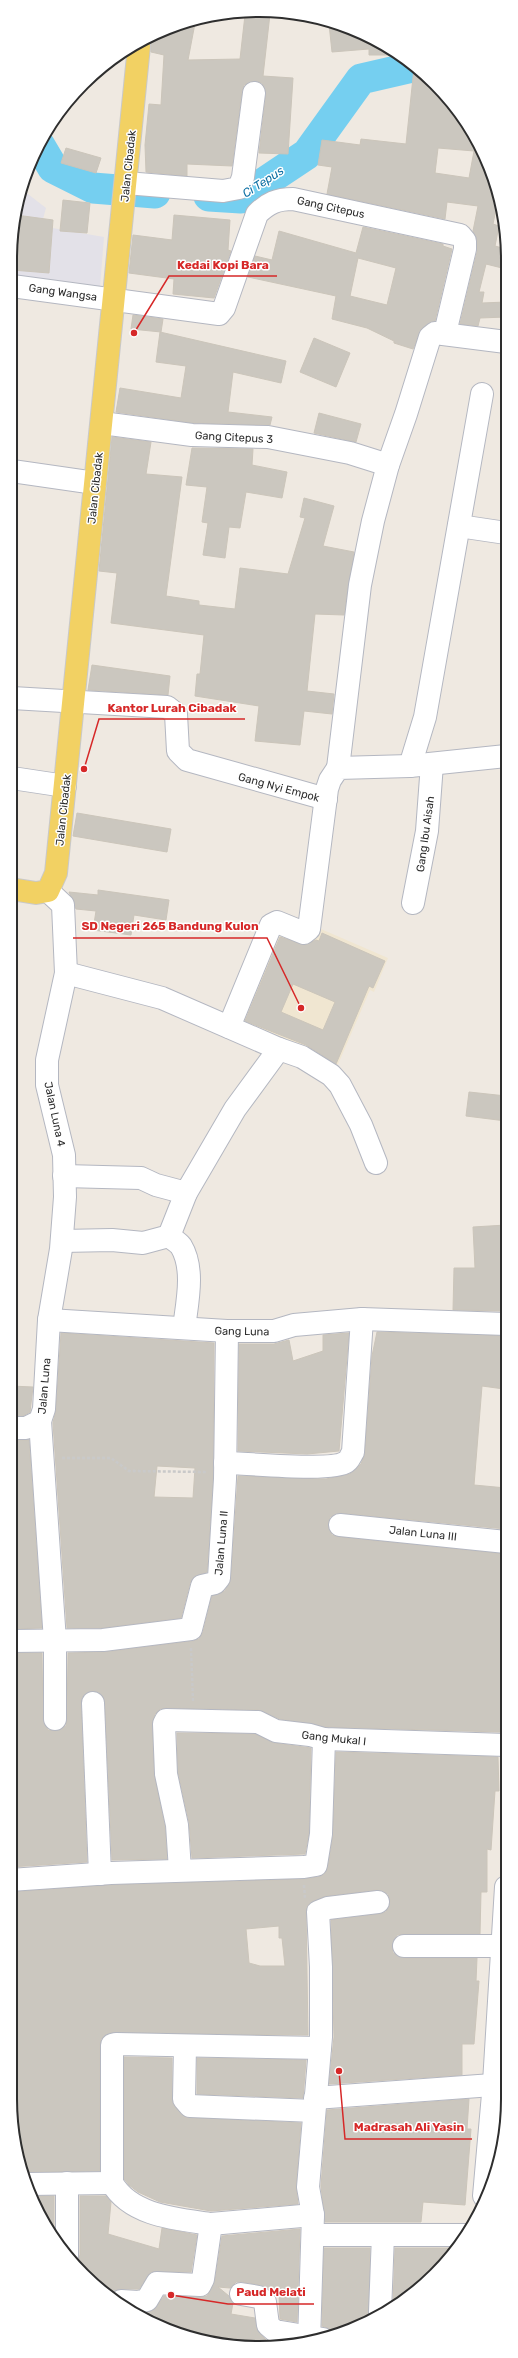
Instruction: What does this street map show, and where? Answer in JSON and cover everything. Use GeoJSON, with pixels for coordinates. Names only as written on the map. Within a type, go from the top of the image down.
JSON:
{"type":"FeatureCollection","features":[{"type":"Feature","properties":{"kind":"main road","name":"Jalan Cibadak"},"geometry":{"type":"LineString","coordinates":[[48,891],[56,873],[139,49]]}},
{"type":"Feature","properties":{"kind":"main road"},"geometry":{"type":"LineString","coordinates":[[17,890],[36,893],[48,891]]}},
{"type":"Feature","properties":{"kind":"street"},"geometry":{"type":"LineString","coordinates":[[125,191],[223,191],[239,188],[243,177],[254,93]]}},
{"type":"Feature","properties":{"kind":"street","name":"Gang Citepus"},"geometry":{"type":"LineString","coordinates":[[114,299],[219,314],[224,308],[257,214],[266,205],[280,199],[293,199],[460,235],[465,241],[465,249],[445,333]]}},
{"type":"Feature","properties":{"kind":"street","name":"Gang Wangsa"},"geometry":{"type":"LineString","coordinates":[[17,287],[114,299]]}},
{"type":"Feature","properties":{"kind":"street"},"geometry":{"type":"LineString","coordinates":[[501,341],[435,332],[430,337],[406,414],[388,465],[373,521],[360,585],[338,768],[410,766],[501,757]]}},
{"type":"Feature","properties":{"kind":"street"},"geometry":{"type":"LineString","coordinates":[[410,766],[424,717],[482,394]]}},
{"type":"Feature","properties":{"kind":"street","name":"Gang Citepus 3"},"geometry":{"type":"LineString","coordinates":[[102,423],[192,434],[268,437],[350,453],[388,465]]}},
{"type":"Feature","properties":{"kind":"street"},"geometry":{"type":"LineString","coordinates":[[17,472],[95,483]]}},
{"type":"Feature","properties":{"kind":"street"},"geometry":{"type":"LineString","coordinates":[[459,526],[501,532]]}},
{"type":"Feature","properties":{"kind":"street","name":"Gang Nyi Empok"},"geometry":{"type":"LineString","coordinates":[[17,698],[167,707],[176,714],[178,751],[187,760],[326,799],[330,780],[338,768]]}},
{"type":"Feature","properties":{"kind":"street","name":"Gang Ibu Aisah"},"geometry":{"type":"LineString","coordinates":[[413,903],[427,831],[432,764]]}},
{"type":"Feature","properties":{"kind":"street"},"geometry":{"type":"LineString","coordinates":[[17,779],[65,786]]}},
{"type":"Feature","properties":{"kind":"street"},"geometry":{"type":"LineString","coordinates":[[229,1026],[271,925],[277,922],[304,933],[308,929],[326,799]]}},
{"type":"Feature","properties":{"kind":"street","name":"Jalan Luna 4"},"geometry":{"type":"LineString","coordinates":[[48,891],[64,905],[66,973],[47,1060],[47,1086],[64,1155],[62,1241],[49,1320]]}},
{"type":"Feature","properties":{"kind":"street"},"geometry":{"type":"LineString","coordinates":[[66,973],[162,998],[279,1049],[302,1057],[332,1075],[340,1085],[359,1119],[376,1163]]}},
{"type":"Feature","properties":{"kind":"street"},"geometry":{"type":"LineString","coordinates":[[169,1236],[186,1194],[235,1109],[279,1049]]}},
{"type":"Feature","properties":{"kind":"street"},"geometry":{"type":"LineString","coordinates":[[64,1176],[141,1178],[156,1185],[186,1194]]}},
{"type":"Feature","properties":{"kind":"street"},"geometry":{"type":"LineString","coordinates":[[62,1241],[112,1240],[143,1243],[169,1236]]}},
{"type":"Feature","properties":{"kind":"street"},"geometry":{"type":"LineString","coordinates":[[169,1236],[180,1245],[188,1273],[188,1296],[184,1328]]}},
{"type":"Feature","properties":{"kind":"street"},"geometry":{"type":"LineString","coordinates":[[225,1468],[338,1466],[347,1462],[353,1452],[362,1319]]}},
{"type":"Feature","properties":{"kind":"street","name":"Gang Luna"},"geometry":{"type":"LineString","coordinates":[[49,1320],[227,1331],[274,1331],[294,1325],[362,1319],[501,1324]]}},
{"type":"Feature","properties":{"kind":"street","name":"Jalan Luna"},"geometry":{"type":"LineString","coordinates":[[17,1428],[26,1428],[40,1421],[44,1409],[49,1320]]}},
{"type":"Feature","properties":{"kind":"street","name":"Jalan Luna II"},"geometry":{"type":"LineString","coordinates":[[191,1629],[202,1586],[215,1583],[219,1578],[225,1468],[227,1331]]}},
{"type":"Feature","properties":{"kind":"street"},"geometry":{"type":"LineString","coordinates":[[40,1421],[55,1641],[55,1719]]}},
{"type":"Feature","properties":{"kind":"street","name":"Jalan Luna III"},"geometry":{"type":"LineString","coordinates":[[340,1525],[501,1541]]}},
{"type":"Feature","properties":{"kind":"street"},"geometry":{"type":"LineString","coordinates":[[17,1641],[103,1640],[191,1629]]}},
{"type":"Feature","properties":{"kind":"street"},"geometry":{"type":"LineString","coordinates":[[93,1703],[100,1874]]}},
{"type":"Feature","properties":{"kind":"street","name":"Gang Mukal I"},"geometry":{"type":"LineString","coordinates":[[180,1870],[176,1825],[166,1774],[164,1724],[166,1720],[258,1722],[276,1731],[310,1735],[324,1739],[501,1746]]}},
{"type":"Feature","properties":{"kind":"street"},"geometry":{"type":"LineString","coordinates":[[17,1880],[180,1870],[304,1867],[316,1865],[321,1834],[324,1739]]}},
{"type":"Feature","properties":{"kind":"street"},"geometry":{"type":"LineString","coordinates":[[314,2335],[313,2225],[308,2187],[320,2048],[322,1967],[318,1912],[328,1908],[378,1902]]}},
{"type":"Feature","properties":{"kind":"street"},"geometry":{"type":"LineString","coordinates":[[404,1946],[501,1946]]}},
{"type":"Feature","properties":{"kind":"street"},"geometry":{"type":"LineString","coordinates":[[320,2048],[112,2045],[112,2182],[119,2195],[153,2213],[211,2224],[313,2225],[383,2235],[459,2235]]}},
{"type":"Feature","properties":{"kind":"street"},"geometry":{"type":"LineString","coordinates":[[185,2046],[184,2099],[190,2106],[315,2105],[500,2084]]}},
{"type":"Feature","properties":{"kind":"street"},"geometry":{"type":"LineString","coordinates":[[486,2184],[500,2084],[501,2060]]}},
{"type":"Feature","properties":{"kind":"street"},"geometry":{"type":"LineString","coordinates":[[32,2184],[112,2182]]}},
{"type":"Feature","properties":{"kind":"street"},"geometry":{"type":"LineString","coordinates":[[67,2183],[67,2246]]}},
{"type":"Feature","properties":{"kind":"street"},"geometry":{"type":"LineString","coordinates":[[127,2301],[138,2302],[147,2300],[157,2283],[200,2285],[204,2279],[211,2224]]}},
{"type":"Feature","properties":{"kind":"street"},"geometry":{"type":"LineString","coordinates":[[380,2309],[383,2235]]}},
{"type":"Feature","properties":{"kind":"street"},"geometry":{"type":"LineString","coordinates":[[241,2294],[259,2297],[265,2302],[268,2325],[275,2331],[303,2337]]}},
{"type":"Feature","properties":{"kind":"path"},"geometry":{"type":"LineString","coordinates":[[43,1460],[108,1457],[129,1470],[225,1468]]}},
{"type":"Feature","properties":{"kind":"path"},"geometry":{"type":"LineString","coordinates":[[191,1629],[193,1720]]}},
{"type":"Feature","properties":{"kind":"shaded area"},"geometry":{"type":"Polygon","coordinates":[[[26,193],[46,208],[41,226],[104,237],[100,287],[17,278],[19,227],[26,193]]]}},
{"type":"Feature","properties":{"kind":"shaded area"},"geometry":{"type":"Polygon","coordinates":[[[281,922],[318,936],[321,929],[388,958],[374,992],[370,990],[336,1069],[234,1025],[281,922]]]}},
{"type":"Feature","properties":{"kind":"building"},"geometry":{"type":"Polygon","coordinates":[[[245,18],[270,18],[263,76],[293,78],[288,154],[259,153],[266,94],[262,83],[255,81],[244,85],[242,91],[232,166],[187,164],[187,176],[146,172],[145,145],[149,104],[161,105],[164,55],[151,52],[150,43],[166,35],[195,25],[188,60],[240,59],[245,18]]]}},
{"type":"Feature","properties":{"kind":"building"},"geometry":{"type":"Polygon","coordinates":[[[329,27],[352,35],[389,55],[369,55],[369,49],[332,52],[329,27]]]}},
{"type":"Feature","properties":{"kind":"building"},"geometry":{"type":"Polygon","coordinates":[[[413,73],[441,99],[469,138],[483,166],[493,196],[496,210],[493,224],[499,226],[495,246],[500,247],[501,268],[486,264],[479,292],[484,292],[482,303],[501,302],[501,317],[480,318],[478,326],[460,324],[477,252],[477,240],[473,231],[478,206],[447,202],[445,219],[327,194],[332,167],[318,165],[322,140],[360,145],[361,139],[406,144],[413,73]],[[438,148],[435,173],[469,178],[474,151],[438,148]]]}},
{"type":"Feature","properties":{"kind":"building"},"geometry":{"type":"Polygon","coordinates":[[[66,148],[101,158],[96,173],[61,163],[66,148]]]}},
{"type":"Feature","properties":{"kind":"building"},"geometry":{"type":"Polygon","coordinates":[[[63,200],[90,203],[87,233],[60,231],[63,200]]]}},
{"type":"Feature","properties":{"kind":"building"},"geometry":{"type":"Polygon","coordinates":[[[174,215],[230,220],[228,250],[231,251],[214,298],[173,294],[174,279],[129,273],[133,235],[172,240],[174,215]]]}},
{"type":"Feature","properties":{"kind":"building"},"geometry":{"type":"Polygon","coordinates":[[[21,216],[53,220],[49,273],[17,270],[19,227],[21,216]]]}},
{"type":"Feature","properties":{"kind":"building"},"geometry":{"type":"Polygon","coordinates":[[[363,227],[443,244],[443,246],[452,249],[435,321],[422,328],[413,349],[394,343],[394,341],[367,328],[332,319],[336,296],[248,277],[255,256],[272,260],[279,231],[356,253],[363,227]],[[358,258],[350,296],[387,305],[396,268],[358,258]]]}},
{"type":"Feature","properties":{"kind":"building"},"geometry":{"type":"Polygon","coordinates":[[[133,315],[163,319],[161,332],[131,329],[133,315]]]}},
{"type":"Feature","properties":{"kind":"building"},"geometry":{"type":"Polygon","coordinates":[[[160,332],[286,361],[281,383],[233,372],[228,412],[272,417],[270,425],[193,423],[116,412],[120,388],[181,398],[186,366],[156,362],[160,332]]]}},
{"type":"Feature","properties":{"kind":"building"},"geometry":{"type":"Polygon","coordinates":[[[314,338],[350,353],[336,387],[300,372],[314,338]]]}},
{"type":"Feature","properties":{"kind":"building"},"geometry":{"type":"Polygon","coordinates":[[[319,413],[361,424],[356,442],[314,433],[319,413]]]}},
{"type":"Feature","properties":{"kind":"building"},"geometry":{"type":"Polygon","coordinates":[[[112,437],[151,442],[146,474],[182,477],[166,596],[199,601],[199,605],[235,609],[240,568],[288,574],[305,518],[300,517],[304,498],[334,506],[323,546],[354,552],[344,615],[315,614],[307,691],[334,694],[332,714],[304,711],[300,745],[255,741],[259,706],[195,696],[197,674],[200,674],[204,635],[111,623],[117,573],[99,571],[112,437]]]}},
{"type":"Feature","properties":{"kind":"building"},"geometry":{"type":"Polygon","coordinates":[[[192,448],[253,449],[252,465],[287,472],[282,498],[246,492],[240,528],[229,527],[225,558],[203,555],[208,523],[202,522],[207,487],[186,485],[192,448]]]}},
{"type":"Feature","properties":{"kind":"building"},"geometry":{"type":"Polygon","coordinates":[[[92,665],[170,676],[168,695],[88,690],[92,665]]]}},
{"type":"Feature","properties":{"kind":"building"},"geometry":{"type":"Polygon","coordinates":[[[77,813],[171,829],[167,852],[73,836],[77,813]]]}},
{"type":"Feature","properties":{"kind":"building"},"geometry":{"type":"Polygon","coordinates":[[[98,890],[169,900],[166,920],[134,915],[131,935],[93,930],[96,911],[76,909],[69,892],[98,895],[98,890]]]}},
{"type":"Feature","properties":{"kind":"building"},"geometry":{"type":"Polygon","coordinates":[[[322,933],[385,961],[373,988],[369,986],[336,1064],[306,1045],[245,1021],[280,937],[305,945],[316,940],[319,941],[322,933]],[[293,984],[281,1012],[323,1030],[335,1002],[293,984]]]}},
{"type":"Feature","properties":{"kind":"building"},"geometry":{"type":"Polygon","coordinates":[[[469,1092],[501,1095],[501,1120],[466,1116],[469,1092]]]}},
{"type":"Feature","properties":{"kind":"building"},"geometry":{"type":"Polygon","coordinates":[[[501,1225],[501,1311],[453,1310],[454,1268],[475,1268],[473,1227],[501,1225]]]}},
{"type":"Feature","properties":{"kind":"building"},"geometry":{"type":"Polygon","coordinates":[[[377,1332],[501,1336],[501,1389],[482,1386],[474,1485],[501,1488],[501,1529],[341,1513],[330,1517],[328,1524],[332,1535],[339,1537],[501,1553],[500,1732],[326,1727],[280,1719],[258,1710],[160,1709],[155,1714],[152,1724],[154,1774],[165,1827],[167,1859],[112,1860],[105,1702],[99,1692],[92,1691],[82,1697],[81,1704],[87,1862],[17,1867],[17,1653],[42,1653],[43,1719],[48,1730],[55,1731],[66,1726],[68,1653],[104,1652],[199,1639],[203,1632],[212,1596],[225,1591],[231,1579],[238,1476],[326,1479],[350,1474],[361,1464],[365,1453],[372,1356],[377,1332]]]}},
{"type":"Feature","properties":{"kind":"building"},"geometry":{"type":"Polygon","coordinates":[[[61,1333],[214,1343],[213,1479],[207,1572],[194,1577],[190,1583],[181,1618],[102,1628],[67,1628],[53,1423],[56,1410],[61,1333]],[[157,1466],[154,1497],[193,1498],[195,1468],[157,1466]]]}},
{"type":"Feature","properties":{"kind":"building"},"geometry":{"type":"Polygon","coordinates":[[[349,1333],[339,1451],[307,1454],[238,1451],[239,1344],[274,1344],[289,1340],[293,1361],[323,1351],[323,1335],[349,1333]]]}},
{"type":"Feature","properties":{"kind":"building"},"geometry":{"type":"Polygon","coordinates":[[[17,1386],[33,1387],[30,1412],[23,1416],[17,1416],[17,1386]]]}},
{"type":"Feature","properties":{"kind":"building"},"geometry":{"type":"Polygon","coordinates":[[[17,1440],[29,1440],[42,1628],[17,1629],[17,1440]]]}},
{"type":"Feature","properties":{"kind":"building"},"geometry":{"type":"Polygon","coordinates":[[[177,1733],[255,1734],[274,1743],[311,1748],[309,1833],[305,1854],[192,1858],[189,1822],[178,1772],[177,1733]]]}},
{"type":"Feature","properties":{"kind":"building"},"geometry":{"type":"Polygon","coordinates":[[[336,1752],[498,1757],[499,1791],[495,1791],[491,1850],[487,1849],[487,1892],[481,1892],[480,1934],[404,1934],[397,1935],[392,1946],[393,1953],[404,1958],[477,1958],[476,1981],[479,1981],[474,2044],[462,2044],[462,2075],[329,2084],[334,2037],[331,1920],[380,1914],[386,1912],[390,1901],[388,1894],[377,1890],[326,1896],[313,1901],[308,1905],[306,1912],[308,2035],[109,2033],[101,2039],[100,2045],[100,2171],[28,2172],[19,2131],[17,2099],[17,1892],[112,1885],[304,1879],[318,1877],[324,1874],[328,1867],[333,1836],[336,1752]],[[279,1926],[246,1929],[249,1963],[260,1966],[285,1966],[282,1938],[279,1938],[279,1926]]]}},
{"type":"Feature","properties":{"kind":"building"},"geometry":{"type":"Polygon","coordinates":[[[124,2057],[172,2058],[172,2099],[175,2107],[185,2117],[301,2123],[296,2186],[298,2204],[211,2211],[160,2202],[138,2192],[129,2185],[124,2179],[124,2057]]]}},
{"type":"Feature","properties":{"kind":"building"},"geometry":{"type":"Polygon","coordinates":[[[197,2058],[306,2060],[303,2098],[197,2094],[197,2058]]]}},
{"type":"Feature","properties":{"kind":"building"},"geometry":{"type":"Polygon","coordinates":[[[469,2099],[467,2129],[471,2129],[465,2205],[423,2202],[421,2222],[325,2222],[321,2186],[327,2110],[469,2099]]]}},
{"type":"Feature","properties":{"kind":"building"},"geometry":{"type":"Polygon","coordinates":[[[37,2196],[54,2196],[54,2227],[37,2196]]]}},
{"type":"Feature","properties":{"kind":"building"},"geometry":{"type":"Polygon","coordinates":[[[80,2196],[106,2196],[111,2202],[108,2234],[159,2249],[162,2228],[197,2235],[191,2272],[151,2272],[139,2289],[121,2289],[113,2292],[99,2281],[77,2259],[80,2255],[80,2196]]]}},
{"type":"Feature","properties":{"kind":"building"},"geometry":{"type":"Polygon","coordinates":[[[300,2229],[297,2322],[280,2319],[279,2294],[274,2293],[261,2285],[243,2282],[236,2282],[230,2288],[218,2287],[229,2296],[233,2303],[231,2314],[255,2318],[260,2334],[267,2341],[227,2339],[196,2333],[166,2323],[145,2312],[154,2310],[164,2296],[207,2296],[215,2281],[222,2236],[300,2229]]]}},
{"type":"Feature","properties":{"kind":"building"},"geometry":{"type":"Polygon","coordinates":[[[324,2248],[370,2248],[369,2314],[352,2323],[332,2330],[322,2326],[324,2248]]]}},
{"type":"Feature","properties":{"kind":"building"},"geometry":{"type":"Polygon","coordinates":[[[395,2248],[449,2248],[441,2259],[419,2281],[393,2300],[395,2248]]]}},
{"type":"Feature","properties":{"kind":"waterway","name":"Ci Tepus"},"geometry":{"type":"LineString","coordinates":[[209,196],[241,198],[307,154],[361,79],[408,68]]}},
{"type":"Feature","properties":{"kind":"waterway","name":"Ci Tepus"},"geometry":{"type":"LineString","coordinates":[[43,151],[53,168],[93,188],[155,193]]}},
{"type":"Feature","properties":{"kind":"place","name":"Kedai Kopi Bara"},"geometry":{"type":"Point","coordinates":[134,333]}},
{"type":"Feature","properties":{"kind":"place","name":"Kantor Lurah Cibadak"},"geometry":{"type":"Point","coordinates":[84,769]}},
{"type":"Feature","properties":{"kind":"place","name":"SD Negeri 265 Bandung Kulon"},"geometry":{"type":"Point","coordinates":[301,1008]}},
{"type":"Feature","properties":{"kind":"place","name":"Madrasah Ali Yasin"},"geometry":{"type":"Point","coordinates":[339,2071]}},
{"type":"Feature","properties":{"kind":"place","name":"Paud Melati"},"geometry":{"type":"Point","coordinates":[171,2295]}}]}
